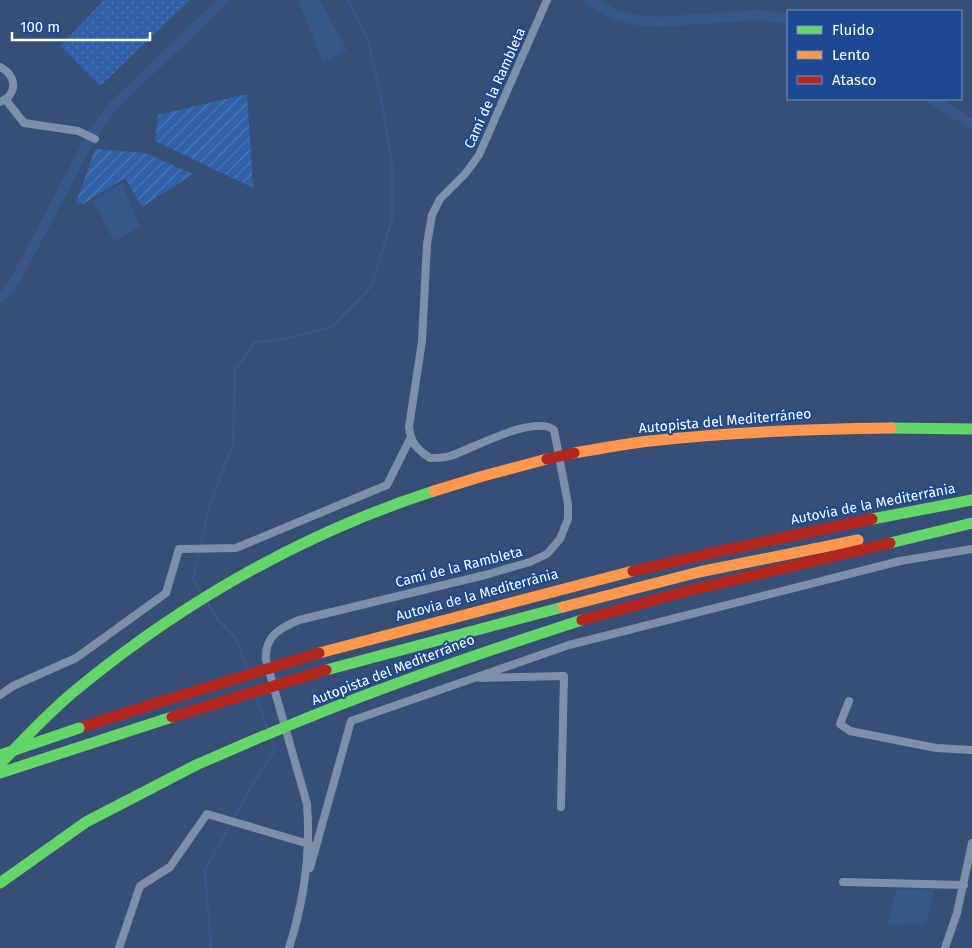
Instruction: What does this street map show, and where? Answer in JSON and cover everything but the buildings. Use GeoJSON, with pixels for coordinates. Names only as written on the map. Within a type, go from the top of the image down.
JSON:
{"type":"FeatureCollection","features":[{"type":"Feature","properties":{"kind":"highway","name":"Autopista del Mediterráneo"},"geometry":{"type":"LineString","coordinates":[[0,764],[37,726],[82,685],[140,640],[190,606],[224,585],[299,546],[360,518],[438,488],[504,469],[574,453],[647,441],[726,433],[823,428],[972,429]]}},
{"type":"Feature","properties":{"kind":"highway","name":"Autovia de la Mediterrània"},"geometry":{"type":"LineString","coordinates":[[0,755],[163,701],[319,653],[497,604],[667,562],[821,529],[972,500]]}},
{"type":"Feature","properties":{"kind":"highway","name":"Autopista del Mediterráneo"},"geometry":{"type":"LineString","coordinates":[[0,883],[86,822],[196,765],[256,738],[381,688],[467,657],[584,619],[972,522]]}},
{"type":"Feature","properties":{"kind":"highway"},"geometry":{"type":"LineString","coordinates":[[0,774],[172,717],[326,670],[464,632],[700,572],[878,536],[972,522]]}},
{"type":"Feature","properties":{"kind":"street","name":"Camí de la Rambleta"},"geometry":{"type":"LineString","coordinates":[[289,948],[304,888],[309,844],[307,804],[266,660],[265,650],[270,639],[280,628],[299,620],[485,575],[530,562],[547,554],[560,539],[568,520],[568,504],[564,480],[554,430],[550,427],[540,426],[520,429],[480,442],[449,456],[430,458],[419,451],[410,439],[409,427],[422,340],[428,244],[432,215],[440,199],[465,174],[479,155],[546,0]]}},
{"type":"Feature","properties":{"kind":"street"},"geometry":{"type":"LineString","coordinates":[[0,67],[10,74],[13,79],[13,90],[3,101],[24,123],[78,131],[94,139]]}},
{"type":"Feature","properties":{"kind":"street"},"geometry":{"type":"LineString","coordinates":[[0,695],[13,686],[76,658],[166,594],[179,549],[236,548],[387,485],[410,439]]}},
{"type":"Feature","properties":{"kind":"street"},"geometry":{"type":"LineString","coordinates":[[304,888],[352,721],[569,645],[900,562],[972,549]]}},
{"type":"Feature","properties":{"kind":"street"},"geometry":{"type":"LineString","coordinates":[[474,678],[564,676],[561,807]]}},
{"type":"Feature","properties":{"kind":"street"},"geometry":{"type":"LineString","coordinates":[[849,700],[840,724],[850,731],[936,748],[972,750]]}},
{"type":"Feature","properties":{"kind":"street"},"geometry":{"type":"LineString","coordinates":[[119,948],[140,886],[170,867],[207,814],[309,844]]}},
{"type":"Feature","properties":{"kind":"street"},"geometry":{"type":"LineString","coordinates":[[945,948],[957,913],[972,843]]}},
{"type":"Feature","properties":{"kind":"street"},"geometry":{"type":"LineString","coordinates":[[843,882],[964,885]]}},
{"type":"Feature","properties":{"kind":"shaded area"},"geometry":{"type":"Polygon","coordinates":[[[104,0],[190,0],[100,86],[60,46],[104,0]]]}},
{"type":"Feature","properties":{"kind":"shaded area"},"geometry":{"type":"Polygon","coordinates":[[[298,0],[320,0],[347,50],[323,62],[298,0]]]}},
{"type":"Feature","properties":{"kind":"shaded area"},"geometry":{"type":"Polygon","coordinates":[[[247,94],[253,188],[155,141],[158,115],[247,94]]]}},
{"type":"Feature","properties":{"kind":"shaded area"},"geometry":{"type":"Polygon","coordinates":[[[95,149],[145,153],[193,174],[142,207],[125,178],[83,204],[76,203],[95,149]]]}},
{"type":"Feature","properties":{"kind":"shaded area"},"geometry":{"type":"Polygon","coordinates":[[[122,183],[140,227],[114,241],[93,201],[122,183]]]}},
{"type":"Feature","properties":{"kind":"shaded area"},"geometry":{"type":"Polygon","coordinates":[[[896,889],[934,889],[926,923],[888,925],[896,889]]]}},
{"type":"Feature","properties":{"kind":"waterway"},"geometry":{"type":"LineString","coordinates":[[0,298],[16,279],[93,133],[114,105],[224,0]]}},
{"type":"Feature","properties":{"kind":"waterway"},"geometry":{"type":"LineString","coordinates":[[202,594],[193,579],[210,504],[233,444],[235,370],[255,342],[280,340],[332,327],[371,287],[392,220],[392,165],[382,103],[368,39],[348,0]]}},
{"type":"Feature","properties":{"kind":"waterway"},"geometry":{"type":"LineString","coordinates":[[588,0],[616,15],[636,20],[657,22],[758,15],[787,19]]}},
{"type":"Feature","properties":{"kind":"waterway"},"geometry":{"type":"LineString","coordinates":[[934,100],[972,124]]}},
{"type":"Feature","properties":{"kind":"waterway"},"geometry":{"type":"LineString","coordinates":[[207,603],[218,620],[236,638],[247,670]]}},
{"type":"Feature","properties":{"kind":"waterway"},"geometry":{"type":"LineString","coordinates":[[256,696],[267,729]]}},
{"type":"Feature","properties":{"kind":"waterway"},"geometry":{"type":"LineString","coordinates":[[211,948],[205,870],[252,785],[275,750],[271,739]]}},
{"type":"Feature","properties":{"kind":"traffic: fast"},"geometry":{"type":"LineString","coordinates":[[891,428],[972,429]]}},
{"type":"Feature","properties":{"kind":"traffic: fast"},"geometry":{"type":"LineString","coordinates":[[0,764],[29,733],[82,685],[122,654],[205,597],[294,548],[386,508],[434,491]]}},
{"type":"Feature","properties":{"kind":"traffic: fast"},"geometry":{"type":"LineString","coordinates":[[872,519],[972,500]]}},
{"type":"Feature","properties":{"kind":"traffic: fast"},"geometry":{"type":"LineString","coordinates":[[890,543],[972,523]]}},
{"type":"Feature","properties":{"kind":"traffic: fast"},"geometry":{"type":"LineString","coordinates":[[326,670],[563,607]]}},
{"type":"Feature","properties":{"kind":"traffic: fast"},"geometry":{"type":"LineString","coordinates":[[307,718],[443,666],[582,620]]}},
{"type":"Feature","properties":{"kind":"traffic: fast"},"geometry":{"type":"LineString","coordinates":[[0,773],[172,717]]}},
{"type":"Feature","properties":{"kind":"traffic: fast"},"geometry":{"type":"LineString","coordinates":[[256,739],[307,718]]}},
{"type":"Feature","properties":{"kind":"traffic: fast"},"geometry":{"type":"LineString","coordinates":[[0,755],[79,728]]}},
{"type":"Feature","properties":{"kind":"traffic: fast"},"geometry":{"type":"LineString","coordinates":[[0,883],[86,822],[196,765],[256,739]]}},
{"type":"Feature","properties":{"kind":"traffic: slow"},"geometry":{"type":"LineString","coordinates":[[574,453],[640,442],[710,435],[800,430],[891,428]]}},
{"type":"Feature","properties":{"kind":"traffic: slow"},"geometry":{"type":"LineString","coordinates":[[434,491],[547,459]]}},
{"type":"Feature","properties":{"kind":"traffic: slow"},"geometry":{"type":"LineString","coordinates":[[563,607],[699,572],[858,540]]}},
{"type":"Feature","properties":{"kind":"traffic: slow"},"geometry":{"type":"LineString","coordinates":[[319,653],[633,571]]}},
{"type":"Feature","properties":{"kind":"traffic: jam"},"geometry":{"type":"LineString","coordinates":[[547,459],[574,453]]}},
{"type":"Feature","properties":{"kind":"traffic: jam"},"geometry":{"type":"LineString","coordinates":[[633,571],[872,519]]}},
{"type":"Feature","properties":{"kind":"traffic: jam"},"geometry":{"type":"LineString","coordinates":[[582,620],[687,591],[890,543]]}},
{"type":"Feature","properties":{"kind":"traffic: jam"},"geometry":{"type":"LineString","coordinates":[[163,701],[319,653]]}},
{"type":"Feature","properties":{"kind":"traffic: jam"},"geometry":{"type":"LineString","coordinates":[[172,717],[326,670]]}},
{"type":"Feature","properties":{"kind":"traffic: jam"},"geometry":{"type":"LineString","coordinates":[[79,728],[163,701]]}}]}
